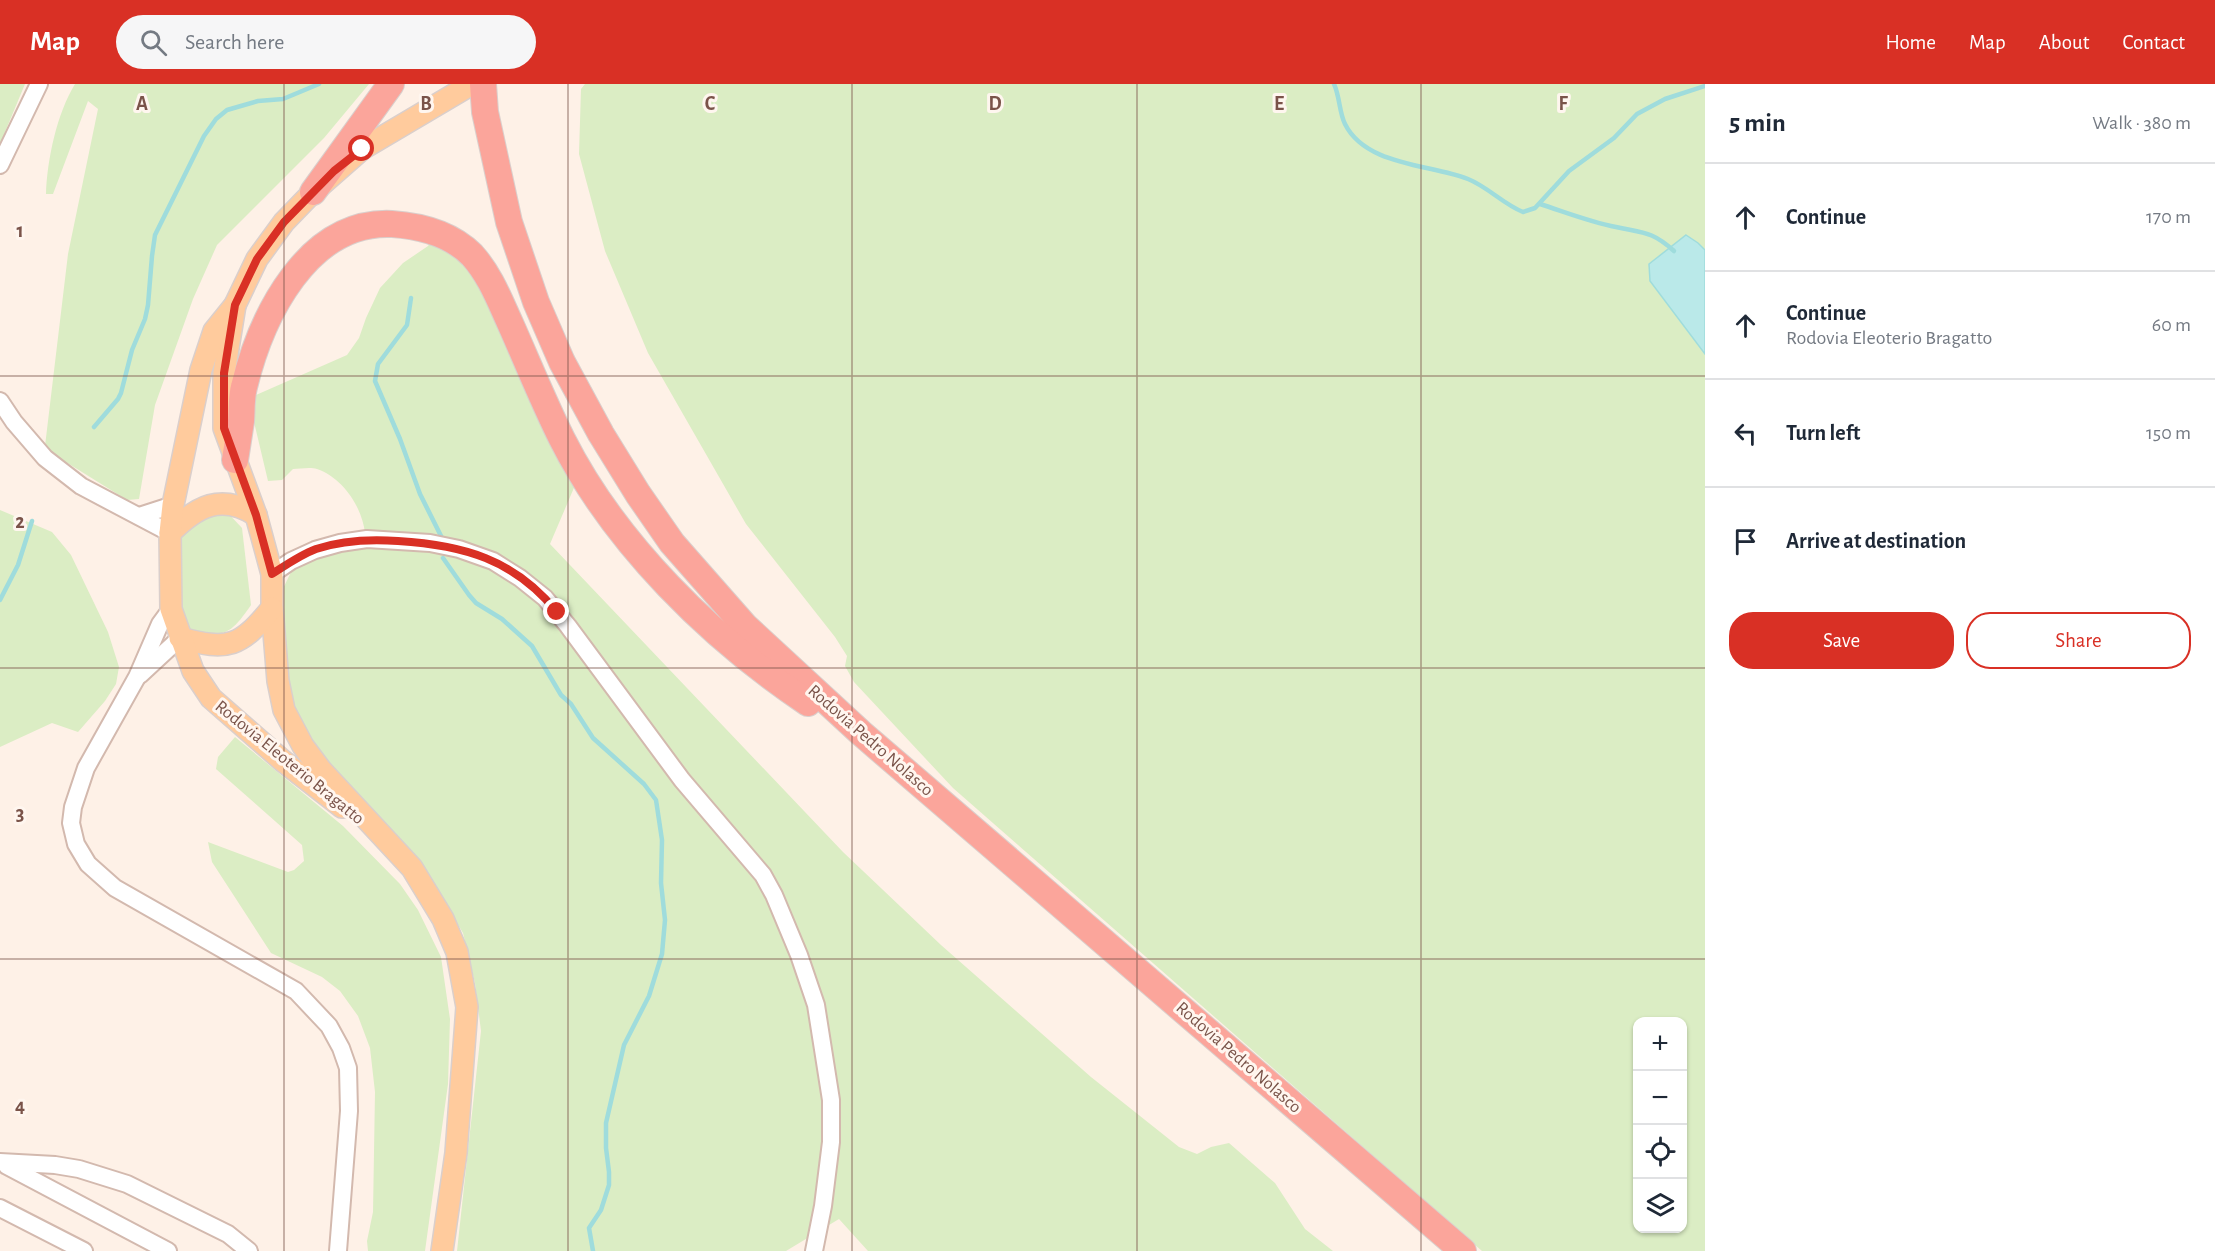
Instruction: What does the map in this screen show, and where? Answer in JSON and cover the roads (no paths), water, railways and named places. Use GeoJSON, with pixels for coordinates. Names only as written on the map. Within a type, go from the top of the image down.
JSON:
{"type":"FeatureCollection","features":[{"type":"Feature","properties":{"kind":"highway"},"geometry":{"type":"LineString","coordinates":[[313,192],[391,84]]}},
{"type":"Feature","properties":{"kind":"highway","name":"Rodovia Pedro Nolasco"},"geometry":{"type":"LineString","coordinates":[[483,84],[485,112],[509,222],[536,302],[562,362],[601,434],[672,543],[745,626],[861,733],[1463,1251]]}},
{"type":"Feature","properties":{"kind":"highway"},"geometry":{"type":"LineString","coordinates":[[235,460],[243,389],[255,351],[273,310],[300,267],[315,251],[334,238],[357,228],[387,224],[408,225],[437,233],[452,240],[471,255],[490,278],[562,439],[600,504],[650,565],[745,657],[821,711],[861,733]]}},
{"type":"Feature","properties":{"kind":"main road"},"geometry":{"type":"LineString","coordinates":[[235,305],[257,259],[284,222],[313,192],[362,149],[472,84]]}},
{"type":"Feature","properties":{"kind":"main road","name":"Rodovia Eleoterio Bragatto"},"geometry":{"type":"LineString","coordinates":[[235,305],[214,331],[201,370],[173,506],[171,609],[193,671],[211,698],[283,761],[386,840]]}},
{"type":"Feature","properties":{"kind":"main road","name":"Rodovia Eleoterio Bragatto"},"geometry":{"type":"LineString","coordinates":[[235,305],[224,373],[224,428],[256,515],[272,574],[272,609],[278,681],[284,710],[303,746],[321,770],[412,868],[443,919],[457,952],[467,1007],[456,1153],[442,1251]]}},
{"type":"Feature","properties":{"kind":"main road"},"geometry":{"type":"LineString","coordinates":[[171,533],[191,513],[205,506],[232,505],[245,508],[256,515]]}},
{"type":"Feature","properties":{"kind":"main road"},"geometry":{"type":"LineString","coordinates":[[180,638],[216,645],[230,643],[252,632],[272,609]]}},
{"type":"Feature","properties":{"kind":"street"},"geometry":{"type":"LineString","coordinates":[[0,165],[39,84]]}},
{"type":"Feature","properties":{"kind":"street"},"geometry":{"type":"LineString","coordinates":[[0,400],[14,422],[45,458],[81,486],[171,533]]}},
{"type":"Feature","properties":{"kind":"street"},"geometry":{"type":"LineString","coordinates":[[140,516],[173,506]]}},
{"type":"Feature","properties":{"kind":"street"},"geometry":{"type":"LineString","coordinates":[[272,574],[291,561],[315,550],[340,543],[367,539],[430,543],[459,549],[493,561],[520,578],[545,598],[563,619],[682,780],[763,875],[774,895],[799,955],[816,1005],[831,1100],[831,1142],[823,1206],[814,1251]]}},
{"type":"Feature","properties":{"kind":"street"},"geometry":{"type":"LineString","coordinates":[[171,609],[160,624],[137,677],[86,768],[73,807],[71,824],[76,844],[88,864],[115,888],[296,992],[329,1026],[341,1047],[348,1068],[349,1111],[338,1251]]}},
{"type":"Feature","properties":{"kind":"street"},"geometry":{"type":"LineString","coordinates":[[137,677],[180,638]]}},
{"type":"Feature","properties":{"kind":"street"},"geometry":{"type":"LineString","coordinates":[[0,1163],[168,1251]]}},
{"type":"Feature","properties":{"kind":"street"},"geometry":{"type":"LineString","coordinates":[[0,1163],[71,1167],[127,1184],[228,1234],[249,1251]]}},
{"type":"Feature","properties":{"kind":"street"},"geometry":{"type":"LineString","coordinates":[[0,1208],[84,1251]]}},
{"type":"Feature","properties":{"kind":"water"},"geometry":{"type":"Polygon","coordinates":[[[1686,235],[1705,250],[1705,354],[1650,281],[1649,264],[1686,235]]]}},
{"type":"Feature","properties":{"kind":"waterway"},"geometry":{"type":"LineString","coordinates":[[94,427],[121,393],[132,350],[145,319],[155,235],[204,136],[216,119],[227,110],[258,101],[283,99],[319,84]]}},
{"type":"Feature","properties":{"kind":"waterway"},"geometry":{"type":"LineString","coordinates":[[1334,84],[1345,124],[1355,138],[1368,148],[1400,162],[1468,179],[1523,212],[1535,208],[1569,171],[1614,138],[1637,114],[1665,99],[1705,86]]}},
{"type":"Feature","properties":{"kind":"waterway"},"geometry":{"type":"LineString","coordinates":[[1540,204],[1597,222],[1647,234],[1674,251]]}},
{"type":"Feature","properties":{"kind":"waterway"},"geometry":{"type":"LineString","coordinates":[[411,298],[407,325],[378,364],[375,381],[420,494],[442,538]]}},
{"type":"Feature","properties":{"kind":"waterway"},"geometry":{"type":"LineString","coordinates":[[0,600],[18,565],[32,521]]}},
{"type":"Feature","properties":{"kind":"waterway"},"geometry":{"type":"LineString","coordinates":[[443,558],[476,603],[502,619],[532,646],[561,695],[571,704],[593,738],[644,784],[656,800],[662,840],[661,883],[665,920],[662,954],[649,996],[624,1045],[606,1123],[609,1185],[601,1210],[589,1228],[593,1251]]}}]}
